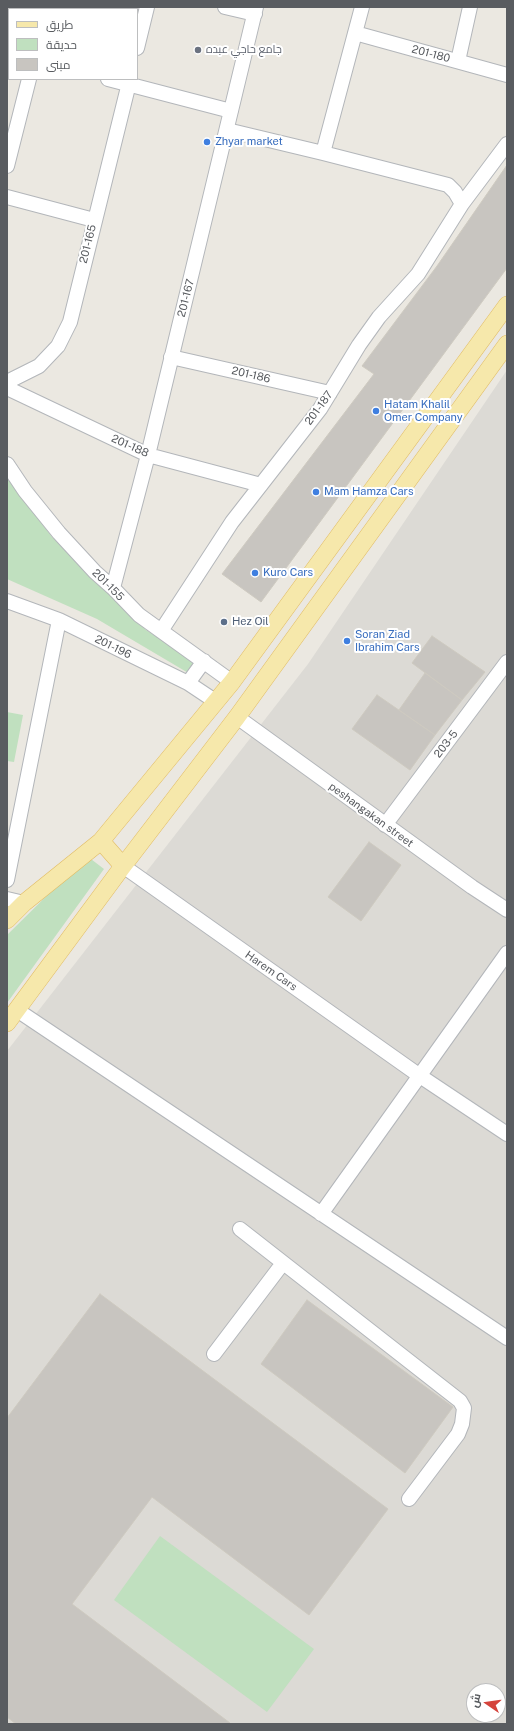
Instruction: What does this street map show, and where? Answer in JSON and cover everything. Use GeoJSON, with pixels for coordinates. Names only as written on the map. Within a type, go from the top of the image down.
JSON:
{"type":"FeatureCollection","features":[{"type":"Feature","properties":{"kind":"main road"},"geometry":{"type":"LineString","coordinates":[[7,920],[24,903],[101,841],[232,682],[507,305]]}},
{"type":"Feature","properties":{"kind":"main road"},"geometry":{"type":"LineString","coordinates":[[12,1016],[122,866],[237,717],[507,344]]}},
{"type":"Feature","properties":{"kind":"main road"},"geometry":{"type":"LineString","coordinates":[[475,349],[494,362]]}},
{"type":"Feature","properties":{"kind":"main road"},"geometry":{"type":"LineString","coordinates":[[101,841],[122,866]]}},
{"type":"Feature","properties":{"kind":"street"},"geometry":{"type":"LineString","coordinates":[[138,44],[147,7]]}},
{"type":"Feature","properties":{"kind":"street"},"geometry":{"type":"LineString","coordinates":[[225,7],[256,11]]}},
{"type":"Feature","properties":{"kind":"street"},"geometry":{"type":"LineString","coordinates":[[324,153],[362,7]]}},
{"type":"Feature","properties":{"kind":"street"},"geometry":{"type":"LineString","coordinates":[[458,62],[470,7]]}},
{"type":"Feature","properties":{"kind":"street","name":"201-167"},"geometry":{"type":"LineString","coordinates":[[113,588],[148,455],[256,11]]}},
{"type":"Feature","properties":{"kind":"street","name":"201-180"},"geometry":{"type":"LineString","coordinates":[[355,33],[507,75]]}},
{"type":"Feature","properties":{"kind":"street"},"geometry":{"type":"LineString","coordinates":[[7,166],[29,80]]}},
{"type":"Feature","properties":{"kind":"street"},"geometry":{"type":"LineString","coordinates":[[115,80],[129,82],[231,111]]}},
{"type":"Feature","properties":{"kind":"street","name":"201-165"},"geometry":{"type":"LineString","coordinates":[[7,382],[40,366],[58,346],[70,322],[129,82]]}},
{"type":"Feature","properties":{"kind":"street"},"geometry":{"type":"LineString","coordinates":[[227,130],[324,153],[448,186],[455,192],[462,204]]}},
{"type":"Feature","properties":{"kind":"street","name":"201-187"},"geometry":{"type":"LineString","coordinates":[[161,632],[218,541],[260,484],[320,409],[359,345],[379,317],[418,274],[462,204],[507,144]]}},
{"type":"Feature","properties":{"kind":"street"},"geometry":{"type":"LineString","coordinates":[[7,197],[94,220]]}},
{"type":"Feature","properties":{"kind":"street","name":"201-186"},"geometry":{"type":"LineString","coordinates":[[171,357],[330,393]]}},
{"type":"Feature","properties":{"kind":"street","name":"201-188"},"geometry":{"type":"LineString","coordinates":[[7,388],[148,455],[260,484]]}},
{"type":"Feature","properties":{"kind":"street","name":"201-155"},"geometry":{"type":"LineString","coordinates":[[7,464],[25,491],[59,533],[95,572],[139,615],[232,682]]}},
{"type":"Feature","properties":{"kind":"street","name":"201-196"},"geometry":{"type":"LineString","coordinates":[[7,601],[59,620],[188,683],[215,701]]}},
{"type":"Feature","properties":{"kind":"street"},"geometry":{"type":"LineString","coordinates":[[7,880],[59,620]]}},
{"type":"Feature","properties":{"kind":"street"},"geometry":{"type":"LineString","coordinates":[[188,683],[204,661]]}},
{"type":"Feature","properties":{"kind":"street","name":"203-5"},"geometry":{"type":"LineString","coordinates":[[386,825],[507,662]]}},
{"type":"Feature","properties":{"kind":"street","name":"peshangakan street"},"geometry":{"type":"LineString","coordinates":[[237,717],[386,825],[507,910]]}},
{"type":"Feature","properties":{"kind":"street","name":"Harem Cars"},"geometry":{"type":"LineString","coordinates":[[122,866],[420,1076],[507,1134]]}},
{"type":"Feature","properties":{"kind":"street"},"geometry":{"type":"LineString","coordinates":[[7,899],[24,903]]}},
{"type":"Feature","properties":{"kind":"street"},"geometry":{"type":"LineString","coordinates":[[321,1214],[507,953]]}},
{"type":"Feature","properties":{"kind":"street"},"geometry":{"type":"LineString","coordinates":[[12,1016],[321,1214],[507,1338]]}},
{"type":"Feature","properties":{"kind":"street"},"geometry":{"type":"LineString","coordinates":[[240,1229],[460,1402],[464,1408],[462,1424],[458,1434],[409,1499]]}},
{"type":"Feature","properties":{"kind":"street"},"geometry":{"type":"LineString","coordinates":[[214,1354],[283,1263]]}},
{"type":"Feature","properties":{"kind":"shaded area"},"geometry":{"type":"Polygon","coordinates":[[[507,370],[507,1724],[7,1724],[7,1051],[308,664],[507,370]]]}},
{"type":"Feature","properties":{"kind":"green space"},"geometry":{"type":"Polygon","coordinates":[[[7,477],[52,537],[146,630],[195,661],[190,674],[97,619],[7,579],[7,477]]]}},
{"type":"Feature","properties":{"kind":"green space"},"geometry":{"type":"Polygon","coordinates":[[[7,712],[23,715],[14,762],[7,761],[7,712]]]}},
{"type":"Feature","properties":{"kind":"green space"},"geometry":{"type":"Polygon","coordinates":[[[87,856],[104,869],[7,1003],[7,935],[87,856]]]}},
{"type":"Feature","properties":{"kind":"green space"},"geometry":{"type":"Polygon","coordinates":[[[160,1536],[314,1649],[267,1712],[114,1600],[160,1536]]]}},
{"type":"Feature","properties":{"kind":"building"},"geometry":{"type":"Polygon","coordinates":[[[507,165],[507,268],[261,602],[222,574],[374,374],[362,366],[437,266],[507,165]]]}},
{"type":"Feature","properties":{"kind":"building"},"geometry":{"type":"Polygon","coordinates":[[[432,636],[485,672],[462,700],[412,663],[432,636]]]}},
{"type":"Feature","properties":{"kind":"building"},"geometry":{"type":"Polygon","coordinates":[[[425,673],[462,700],[435,735],[399,710],[425,673]]]}},
{"type":"Feature","properties":{"kind":"building"},"geometry":{"type":"Polygon","coordinates":[[[377,695],[435,735],[410,770],[352,729],[377,695]]]}},
{"type":"Feature","properties":{"kind":"building"},"geometry":{"type":"Polygon","coordinates":[[[369,842],[401,865],[361,921],[328,897],[369,842]]]}},
{"type":"Feature","properties":{"kind":"building"},"geometry":{"type":"Polygon","coordinates":[[[100,1294],[388,1509],[309,1615],[152,1497],[72,1604],[230,1723],[229,1724],[16,1724],[7,1717],[7,1418],[100,1294]]]}},
{"type":"Feature","properties":{"kind":"building"},"geometry":{"type":"Polygon","coordinates":[[[307,1300],[453,1407],[405,1473],[261,1364],[307,1300]]]}},
{"type":"Feature","properties":{"kind":"place","name":"جامع حاجي عبده"},"geometry":{"type":"Point","coordinates":[198,50]}},
{"type":"Feature","properties":{"kind":"place","name":"Zhyar market"},"geometry":{"type":"Point","coordinates":[207,142]}},
{"type":"Feature","properties":{"kind":"place","name":"Hatam Khalil Omer Company"},"geometry":{"type":"Point","coordinates":[376,411]}},
{"type":"Feature","properties":{"kind":"place","name":"Mam Hamza Cars"},"geometry":{"type":"Point","coordinates":[316,492]}},
{"type":"Feature","properties":{"kind":"place","name":"Kuro Cars"},"geometry":{"type":"Point","coordinates":[255,573]}},
{"type":"Feature","properties":{"kind":"place","name":"Hez Oil"},"geometry":{"type":"Point","coordinates":[224,622]}},
{"type":"Feature","properties":{"kind":"place","name":"Soran Ziad Ibrahim Cars"},"geometry":{"type":"Point","coordinates":[347,641]}}]}
